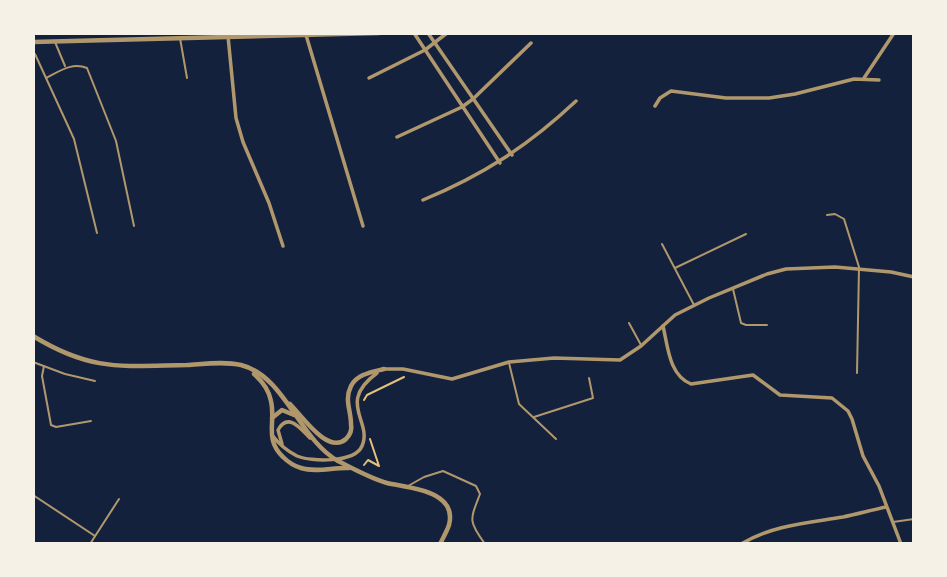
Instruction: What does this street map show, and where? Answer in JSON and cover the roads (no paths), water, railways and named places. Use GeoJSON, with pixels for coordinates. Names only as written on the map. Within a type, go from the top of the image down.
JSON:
{"type":"FeatureCollection","features":[{"type":"Feature","properties":{"kind":"street"},"geometry":{"type":"LineString","coordinates":[[33,41],[94,36],[379,33]]}},
{"type":"Feature","properties":{"kind":"street"},"geometry":{"type":"LineString","coordinates":[[414,33],[500,163]]}},
{"type":"Feature","properties":{"kind":"street"},"geometry":{"type":"LineString","coordinates":[[428,33],[512,155]]}},
{"type":"Feature","properties":{"kind":"street"},"geometry":{"type":"LineString","coordinates":[[369,78],[425,50],[447,33]]}},
{"type":"Feature","properties":{"kind":"street"},"geometry":{"type":"LineString","coordinates":[[864,78],[894,33]]}},
{"type":"Feature","properties":{"kind":"street"},"geometry":{"type":"LineString","coordinates":[[306,35],[363,226]]}},
{"type":"Feature","properties":{"kind":"street"},"geometry":{"type":"LineString","coordinates":[[228,36],[236,118],[283,246]]}},
{"type":"Feature","properties":{"kind":"street"},"geometry":{"type":"LineString","coordinates":[[397,137],[462,107],[531,43]]}},
{"type":"Feature","properties":{"kind":"street"},"geometry":{"type":"LineString","coordinates":[[655,106],[660,98],[671,91],[726,98],[769,98],[864,78],[879,80]]}},
{"type":"Feature","properties":{"kind":"street"},"geometry":{"type":"LineString","coordinates":[[423,200],[455,187],[500,163],[551,125],[576,101]]}},
{"type":"Feature","properties":{"kind":"street"},"geometry":{"type":"LineString","coordinates":[[34,337],[71,356],[107,366],[230,364],[245,367],[264,377],[324,440],[335,443],[346,439],[352,427],[347,402],[351,385],[361,375],[384,369],[403,369],[452,379],[509,362],[554,358],[620,360],[694,305],[767,274],[786,269],[859,267],[914,277]]}},
{"type":"Feature","properties":{"kind":"street"},"geometry":{"type":"LineString","coordinates":[[663,326],[674,368],[684,381],[691,384],[753,375],[780,396],[822,396],[841,404],[852,419],[863,456],[879,486],[901,544]]}},
{"type":"Feature","properties":{"kind":"street"},"geometry":{"type":"LineString","coordinates":[[245,367],[257,376],[271,399],[270,433],[275,449],[292,464],[307,469],[352,468]]}},
{"type":"Feature","properties":{"kind":"street"},"geometry":{"type":"LineString","coordinates":[[270,433],[298,456],[312,460],[349,457],[362,446],[362,429],[357,412],[359,394],[367,380],[384,369]]}},
{"type":"Feature","properties":{"kind":"street"},"geometry":{"type":"LineString","coordinates":[[274,387],[320,447]]}},
{"type":"Feature","properties":{"kind":"street"},"geometry":{"type":"LineString","coordinates":[[272,419],[282,410],[295,416]]}},
{"type":"Feature","properties":{"kind":"street"},"geometry":{"type":"LineString","coordinates":[[284,447],[278,430],[283,422],[292,422],[331,457],[352,468],[386,483],[427,491],[445,504],[450,512],[449,525],[440,544]]}},
{"type":"Feature","properties":{"kind":"street"},"geometry":{"type":"LineString","coordinates":[[741,544],[791,524],[886,507]]}},
{"type":"Feature","properties":{"kind":"lane"},"geometry":{"type":"LineString","coordinates":[[43,33],[44,41]]}},
{"type":"Feature","properties":{"kind":"lane"},"geometry":{"type":"LineString","coordinates":[[180,37],[187,78]]}},
{"type":"Feature","properties":{"kind":"lane"},"geometry":{"type":"LineString","coordinates":[[54,40],[66,67]]}},
{"type":"Feature","properties":{"kind":"lane"},"geometry":{"type":"LineString","coordinates":[[35,54],[74,139],[97,233]]}},
{"type":"Feature","properties":{"kind":"lane"},"geometry":{"type":"LineString","coordinates":[[46,78],[66,67],[76,65],[87,68],[116,141],[134,226]]}},
{"type":"Feature","properties":{"kind":"lane"},"geometry":{"type":"LineString","coordinates":[[827,215],[835,214],[844,219],[859,267],[857,373]]}},
{"type":"Feature","properties":{"kind":"lane"},"geometry":{"type":"LineString","coordinates":[[675,268],[746,234]]}},
{"type":"Feature","properties":{"kind":"lane"},"geometry":{"type":"LineString","coordinates":[[662,244],[694,305]]}},
{"type":"Feature","properties":{"kind":"lane"},"geometry":{"type":"LineString","coordinates":[[733,289],[741,323],[767,325]]}},
{"type":"Feature","properties":{"kind":"lane"},"geometry":{"type":"LineString","coordinates":[[629,323],[641,346]]}},
{"type":"Feature","properties":{"kind":"lane"},"geometry":{"type":"LineString","coordinates":[[33,362],[95,381]]}},
{"type":"Feature","properties":{"kind":"lane"},"geometry":{"type":"LineString","coordinates":[[509,362],[519,404],[555,439]]}},
{"type":"Feature","properties":{"kind":"lane"},"geometry":{"type":"LineString","coordinates":[[44,366],[42,376],[53,427],[91,421]]}},
{"type":"Feature","properties":{"kind":"lane"},"geometry":{"type":"LineString","coordinates":[[534,417],[593,398],[589,378]]}},
{"type":"Feature","properties":{"kind":"lane"},"geometry":{"type":"LineString","coordinates":[[407,486],[443,471],[476,486],[480,494],[471,524],[485,544]]}},
{"type":"Feature","properties":{"kind":"lane"},"geometry":{"type":"LineString","coordinates":[[33,495],[95,536]]}},
{"type":"Feature","properties":{"kind":"lane"},"geometry":{"type":"LineString","coordinates":[[90,544],[119,499]]}},
{"type":"Feature","properties":{"kind":"lane"},"geometry":{"type":"LineString","coordinates":[[892,522],[914,519]]}}]}
